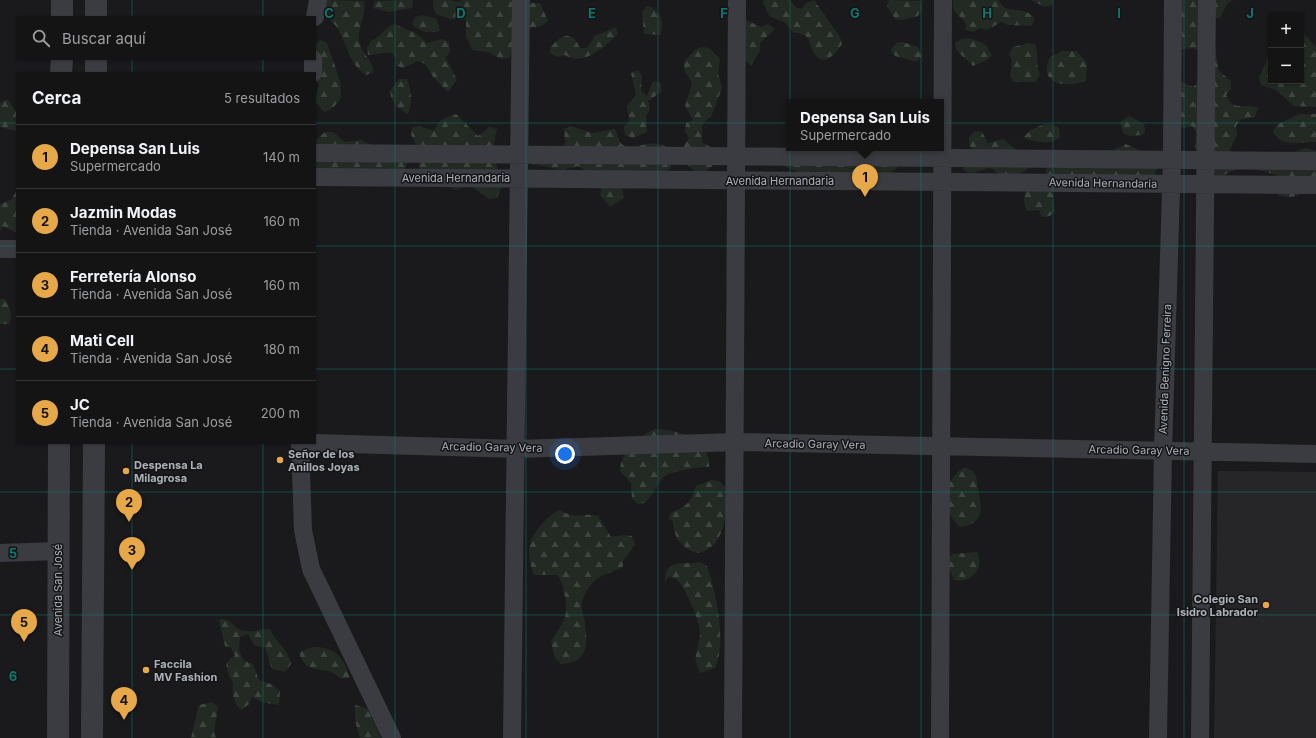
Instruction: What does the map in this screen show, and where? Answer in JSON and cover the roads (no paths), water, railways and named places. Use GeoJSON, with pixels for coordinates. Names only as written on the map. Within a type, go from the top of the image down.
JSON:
{"type":"FeatureCollection","features":[{"type":"Feature","properties":{"kind":"street"},"geometry":{"type":"LineString","coordinates":[[62,0],[62,16]]}},
{"type":"Feature","properties":{"kind":"street"},"geometry":{"type":"LineString","coordinates":[[96,0],[96,16]]}},
{"type":"Feature","properties":{"kind":"street"},"geometry":{"type":"LineString","coordinates":[[315,16],[318,0]]}},
{"type":"Feature","properties":{"kind":"street"},"geometry":{"type":"LineString","coordinates":[[512,738],[517,449],[521,0]]}},
{"type":"Feature","properties":{"kind":"street"},"geometry":{"type":"LineString","coordinates":[[733,738],[736,0]]}},
{"type":"Feature","properties":{"kind":"street"},"geometry":{"type":"LineString","coordinates":[[943,0],[943,99]]}},
{"type":"Feature","properties":{"kind":"street","name":"Avenida Benigno Ferreira"},"geometry":{"type":"LineString","coordinates":[[1158,738],[1163,451],[1172,184],[1173,0]]}},
{"type":"Feature","properties":{"kind":"street"},"geometry":{"type":"LineString","coordinates":[[1200,738],[1207,0]]}},
{"type":"Feature","properties":{"kind":"street"},"geometry":{"type":"LineString","coordinates":[[62,60],[62,72]]}},
{"type":"Feature","properties":{"kind":"street"},"geometry":{"type":"LineString","coordinates":[[96,60],[96,72]]}},
{"type":"Feature","properties":{"kind":"street"},"geometry":{"type":"LineString","coordinates":[[313,60],[313,72]]}},
{"type":"Feature","properties":{"kind":"street"},"geometry":{"type":"LineString","coordinates":[[940,738],[940,446],[943,151]]}},
{"type":"Feature","properties":{"kind":"street"},"geometry":{"type":"LineString","coordinates":[[316,153],[1316,160]]}},
{"type":"Feature","properties":{"kind":"street","name":"Avenida Hernandaria"},"geometry":{"type":"LineString","coordinates":[[316,177],[1316,185]]}},
{"type":"Feature","properties":{"kind":"street"},"geometry":{"type":"LineString","coordinates":[[0,249],[16,249]]}},
{"type":"Feature","properties":{"kind":"street","name":"Arcadio Garay Vera"},"geometry":{"type":"LineString","coordinates":[[316,443],[517,449],[735,442],[1316,454]]}},
{"type":"Feature","properties":{"kind":"street","name":"Avenida San José"},"geometry":{"type":"LineString","coordinates":[[58,738],[59,444]]}},
{"type":"Feature","properties":{"kind":"street"},"geometry":{"type":"LineString","coordinates":[[92,738],[94,444]]}},
{"type":"Feature","properties":{"kind":"street"},"geometry":{"type":"LineString","coordinates":[[300,444],[303,530],[311,569],[392,738]]}},
{"type":"Feature","properties":{"kind":"street"},"geometry":{"type":"LineString","coordinates":[[0,553],[59,551]]}},
{"type":"Feature","properties":{"kind":"place","name":"Depensa San Luis"},"geometry":{"type":"Point","coordinates":[865,197]}},
{"type":"Feature","properties":{"kind":"place","name":"Señor de los Anillos Joyas"},"geometry":{"type":"Point","coordinates":[280,460]}},
{"type":"Feature","properties":{"kind":"place","name":"Despensa La Milagrosa"},"geometry":{"type":"Point","coordinates":[126,471]}},
{"type":"Feature","properties":{"kind":"place","name":"Jazmin Modas"},"geometry":{"type":"Point","coordinates":[129,522]}},
{"type":"Feature","properties":{"kind":"place","name":"Ferretería Alonso"},"geometry":{"type":"Point","coordinates":[132,570]}},
{"type":"Feature","properties":{"kind":"place","name":"Colegio San Isidro Labrador"},"geometry":{"type":"Point","coordinates":[1266,605]}},
{"type":"Feature","properties":{"kind":"place","name":"JC"},"geometry":{"type":"Point","coordinates":[24,642]}},
{"type":"Feature","properties":{"kind":"place","name":"Faccila MV Fashion"},"geometry":{"type":"Point","coordinates":[146,670]}},
{"type":"Feature","properties":{"kind":"place","name":"Mati Cell"},"geometry":{"type":"Point","coordinates":[124,720]}}]}
